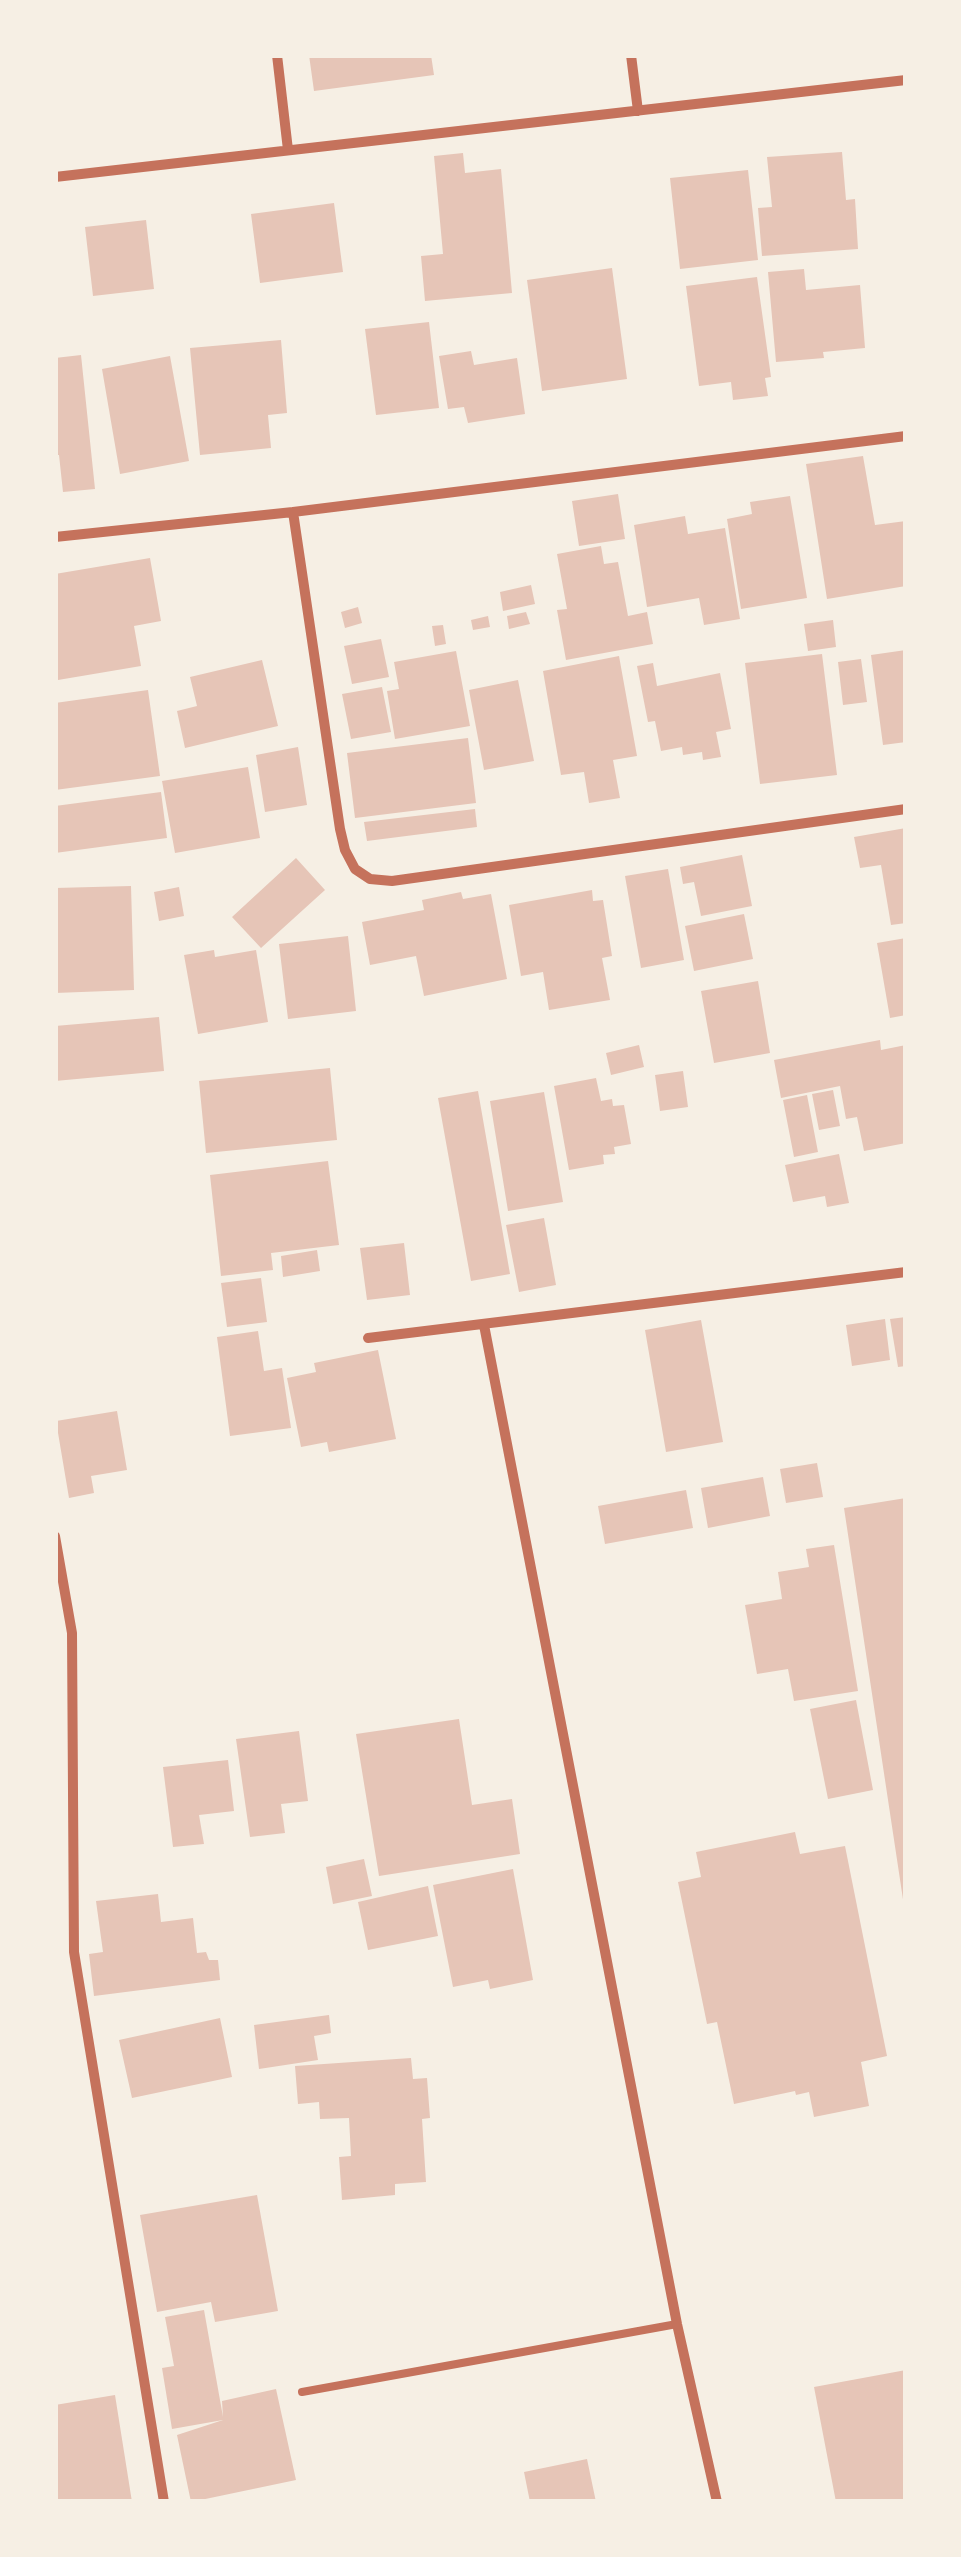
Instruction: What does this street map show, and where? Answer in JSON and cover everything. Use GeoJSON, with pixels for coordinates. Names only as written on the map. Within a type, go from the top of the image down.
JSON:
{"type":"FeatureCollection","features":[{"type":"Feature","properties":{"kind":"street"},"geometry":{"type":"LineString","coordinates":[[276,55],[288,150]]}},
{"type":"Feature","properties":{"kind":"street"},"geometry":{"type":"LineString","coordinates":[[631,55],[638,110]]}},
{"type":"Feature","properties":{"kind":"street"},"geometry":{"type":"LineString","coordinates":[[55,177],[906,80]]}},
{"type":"Feature","properties":{"kind":"street"},"geometry":{"type":"LineString","coordinates":[[55,538],[906,436]]}},
{"type":"Feature","properties":{"kind":"street"},"geometry":{"type":"LineString","coordinates":[[293,512],[340,829],[355,869],[370,879],[392,881],[906,809]]}},
{"type":"Feature","properties":{"kind":"street"},"geometry":{"type":"LineString","coordinates":[[368,1338],[906,1272]]}},
{"type":"Feature","properties":{"kind":"street"},"geometry":{"type":"LineString","coordinates":[[484,1325],[677,2324],[716,2502]]}},
{"type":"Feature","properties":{"kind":"street"},"geometry":{"type":"LineString","coordinates":[[55,1536],[72,1633],[74,1952],[164,2502]]}},
{"type":"Feature","properties":{"kind":"lane"},"geometry":{"type":"LineString","coordinates":[[302,2392],[677,2324]]}},
{"type":"Feature","properties":{"kind":"building"},"geometry":{"type":"Polygon","coordinates":[[[309,55],[431,55],[434,75],[314,91],[309,55]]]}},
{"type":"Feature","properties":{"kind":"building"},"geometry":{"type":"Polygon","coordinates":[[[842,152],[846,200],[855,199],[858,249],[762,256],[758,208],[772,207],[767,157],[842,152]]]}},
{"type":"Feature","properties":{"kind":"building"},"geometry":{"type":"Polygon","coordinates":[[[463,153],[465,173],[501,169],[512,293],[425,301],[421,256],[443,254],[434,156],[463,153]]]}},
{"type":"Feature","properties":{"kind":"building"},"geometry":{"type":"Polygon","coordinates":[[[748,170],[758,260],[680,269],[670,178],[748,170]]]}},
{"type":"Feature","properties":{"kind":"building"},"geometry":{"type":"Polygon","coordinates":[[[334,203],[343,272],[260,283],[251,214],[334,203]]]}},
{"type":"Feature","properties":{"kind":"building"},"geometry":{"type":"Polygon","coordinates":[[[146,220],[154,289],[93,296],[85,227],[146,220]]]}},
{"type":"Feature","properties":{"kind":"building"},"geometry":{"type":"Polygon","coordinates":[[[612,268],[627,379],[542,391],[527,280],[612,268]]]}},
{"type":"Feature","properties":{"kind":"building"},"geometry":{"type":"Polygon","coordinates":[[[804,269],[806,290],[860,285],[865,348],[823,352],[824,358],[776,362],[768,272],[804,269]]]}},
{"type":"Feature","properties":{"kind":"building"},"geometry":{"type":"Polygon","coordinates":[[[757,277],[771,377],[765,378],[768,396],[733,400],[731,382],[699,386],[686,286],[757,277]]]}},
{"type":"Feature","properties":{"kind":"building"},"geometry":{"type":"Polygon","coordinates":[[[429,322],[439,408],[376,415],[365,329],[429,322]]]}},
{"type":"Feature","properties":{"kind":"building"},"geometry":{"type":"Polygon","coordinates":[[[281,340],[287,413],[268,415],[271,448],[200,455],[190,348],[281,340]]]}},
{"type":"Feature","properties":{"kind":"building"},"geometry":{"type":"Polygon","coordinates":[[[471,351],[474,365],[517,358],[525,414],[468,423],[464,407],[448,409],[439,356],[471,351]]]}},
{"type":"Feature","properties":{"kind":"building"},"geometry":{"type":"Polygon","coordinates":[[[81,355],[95,489],[63,492],[59,455],[55,455],[55,358],[81,355]]]}},
{"type":"Feature","properties":{"kind":"building"},"geometry":{"type":"Polygon","coordinates":[[[170,356],[189,461],[120,474],[102,369],[170,356]]]}},
{"type":"Feature","properties":{"kind":"building"},"geometry":{"type":"Polygon","coordinates":[[[863,456],[875,525],[906,521],[906,586],[827,599],[806,464],[863,456]]]}},
{"type":"Feature","properties":{"kind":"building"},"geometry":{"type":"Polygon","coordinates":[[[618,494],[625,539],[579,546],[572,501],[618,494]]]}},
{"type":"Feature","properties":{"kind":"building"},"geometry":{"type":"Polygon","coordinates":[[[790,496],[807,598],[741,609],[727,519],[752,514],[750,502],[790,496]]]}},
{"type":"Feature","properties":{"kind":"building"},"geometry":{"type":"Polygon","coordinates":[[[685,516],[688,534],[725,528],[740,619],[704,625],[699,598],[647,607],[634,525],[685,516]]]}},
{"type":"Feature","properties":{"kind":"building"},"geometry":{"type":"Polygon","coordinates":[[[601,546],[604,564],[618,562],[628,616],[647,612],[653,644],[566,660],[557,610],[567,609],[557,554],[601,546]]]}},
{"type":"Feature","properties":{"kind":"building"},"geometry":{"type":"Polygon","coordinates":[[[150,558],[161,621],[134,626],[141,666],[58,680],[55,574],[150,558]]]}},
{"type":"Feature","properties":{"kind":"building"},"geometry":{"type":"Polygon","coordinates":[[[531,585],[535,604],[503,611],[500,592],[531,585]]]}},
{"type":"Feature","properties":{"kind":"building"},"geometry":{"type":"Polygon","coordinates":[[[358,607],[362,623],[345,628],[341,612],[358,607]]]}},
{"type":"Feature","properties":{"kind":"building"},"geometry":{"type":"Polygon","coordinates":[[[526,612],[530,624],[509,629],[507,616],[526,612]]]}},
{"type":"Feature","properties":{"kind":"building"},"geometry":{"type":"Polygon","coordinates":[[[488,616],[490,627],[473,630],[471,620],[488,616]]]}},
{"type":"Feature","properties":{"kind":"building"},"geometry":{"type":"Polygon","coordinates":[[[833,620],[836,647],[808,651],[804,624],[833,620]]]}},
{"type":"Feature","properties":{"kind":"building"},"geometry":{"type":"Polygon","coordinates":[[[443,625],[446,644],[435,646],[432,626],[443,625]]]}},
{"type":"Feature","properties":{"kind":"building"},"geometry":{"type":"Polygon","coordinates":[[[381,639],[389,677],[352,684],[344,646],[381,639]]]}},
{"type":"Feature","properties":{"kind":"building"},"geometry":{"type":"Polygon","coordinates":[[[906,650],[906,742],[883,745],[871,655],[906,650]]]}},
{"type":"Feature","properties":{"kind":"building"},"geometry":{"type":"Polygon","coordinates":[[[456,651],[470,726],[395,739],[387,691],[399,689],[394,662],[456,651]]]}},
{"type":"Feature","properties":{"kind":"building"},"geometry":{"type":"Polygon","coordinates":[[[822,654],[837,775],[760,784],[745,663],[822,654]]]}},
{"type":"Feature","properties":{"kind":"building"},"geometry":{"type":"Polygon","coordinates":[[[619,656],[637,756],[613,760],[620,798],[589,803],[584,772],[561,775],[543,671],[619,656]]]}},
{"type":"Feature","properties":{"kind":"building"},"geometry":{"type":"Polygon","coordinates":[[[861,659],[867,702],[843,705],[838,662],[861,659]]]}},
{"type":"Feature","properties":{"kind":"building"},"geometry":{"type":"Polygon","coordinates":[[[262,660],[278,726],[185,748],[177,711],[197,706],[190,677],[262,660]]]}},
{"type":"Feature","properties":{"kind":"building"},"geometry":{"type":"Polygon","coordinates":[[[653,663],[657,686],[720,673],[731,729],[716,732],[721,757],[703,760],[702,752],[683,755],[682,747],[661,751],[655,721],[648,722],[637,666],[653,663]]]}},
{"type":"Feature","properties":{"kind":"building"},"geometry":{"type":"Polygon","coordinates":[[[518,680],[534,761],[484,770],[469,690],[518,680]]]}},
{"type":"Feature","properties":{"kind":"building"},"geometry":{"type":"Polygon","coordinates":[[[382,687],[391,732],[351,739],[342,694],[382,687]]]}},
{"type":"Feature","properties":{"kind":"building"},"geometry":{"type":"Polygon","coordinates":[[[148,690],[160,776],[55,790],[55,703],[148,690]]]}},
{"type":"Feature","properties":{"kind":"building"},"geometry":{"type":"Polygon","coordinates":[[[468,738],[476,803],[355,818],[347,753],[468,738]]]}},
{"type":"Feature","properties":{"kind":"building"},"geometry":{"type":"Polygon","coordinates":[[[298,747],[307,805],[265,812],[256,755],[298,747]]]}},
{"type":"Feature","properties":{"kind":"building"},"geometry":{"type":"Polygon","coordinates":[[[248,767],[260,838],[175,853],[162,781],[248,767]]]}},
{"type":"Feature","properties":{"kind":"building"},"geometry":{"type":"Polygon","coordinates":[[[161,792],[167,838],[55,853],[55,806],[161,792]]]}},
{"type":"Feature","properties":{"kind":"building"},"geometry":{"type":"Polygon","coordinates":[[[475,809],[477,827],[367,841],[364,822],[475,809]]]}},
{"type":"Feature","properties":{"kind":"building"},"geometry":{"type":"Polygon","coordinates":[[[906,828],[906,923],[891,925],[881,865],[860,868],[854,837],[906,828]]]}},
{"type":"Feature","properties":{"kind":"building"},"geometry":{"type":"Polygon","coordinates":[[[742,855],[752,906],[701,916],[694,882],[683,884],[680,867],[742,855]]]}},
{"type":"Feature","properties":{"kind":"building"},"geometry":{"type":"Polygon","coordinates":[[[296,858],[325,890],[261,948],[232,917],[296,858]]]}},
{"type":"Feature","properties":{"kind":"building"},"geometry":{"type":"Polygon","coordinates":[[[668,869],[684,960],[641,968],[625,876],[668,869]]]}},
{"type":"Feature","properties":{"kind":"building"},"geometry":{"type":"Polygon","coordinates":[[[131,886],[134,990],[55,993],[55,888],[131,886]]]}},
{"type":"Feature","properties":{"kind":"building"},"geometry":{"type":"Polygon","coordinates":[[[179,887],[184,916],[159,921],[154,892],[179,887]]]}},
{"type":"Feature","properties":{"kind":"building"},"geometry":{"type":"Polygon","coordinates":[[[592,890],[593,901],[603,900],[612,956],[602,958],[610,1000],[549,1010],[543,972],[521,976],[509,905],[592,890]]]}},
{"type":"Feature","properties":{"kind":"building"},"geometry":{"type":"Polygon","coordinates":[[[461,892],[463,899],[491,894],[507,979],[424,996],[416,956],[370,965],[362,922],[424,910],[422,900],[461,892]]]}},
{"type":"Feature","properties":{"kind":"building"},"geometry":{"type":"Polygon","coordinates":[[[744,914],[753,959],[694,971],[685,926],[744,914]]]}},
{"type":"Feature","properties":{"kind":"building"},"geometry":{"type":"Polygon","coordinates":[[[348,936],[356,1011],[288,1019],[279,944],[348,936]]]}},
{"type":"Feature","properties":{"kind":"building"},"geometry":{"type":"Polygon","coordinates":[[[906,938],[906,1015],[890,1018],[877,943],[906,938]]]}},
{"type":"Feature","properties":{"kind":"building"},"geometry":{"type":"Polygon","coordinates":[[[214,950],[215,957],[256,950],[268,1022],[198,1034],[184,955],[214,950]]]}},
{"type":"Feature","properties":{"kind":"building"},"geometry":{"type":"Polygon","coordinates":[[[758,981],[770,1053],[714,1063],[701,991],[758,981]]]}},
{"type":"Feature","properties":{"kind":"building"},"geometry":{"type":"Polygon","coordinates":[[[159,1017],[164,1071],[55,1081],[55,1026],[159,1017]]]}},
{"type":"Feature","properties":{"kind":"building"},"geometry":{"type":"Polygon","coordinates":[[[880,1040],[881,1050],[906,1045],[906,1143],[864,1151],[857,1117],[846,1119],[840,1086],[781,1098],[774,1060],[880,1040]]]}},
{"type":"Feature","properties":{"kind":"building"},"geometry":{"type":"Polygon","coordinates":[[[639,1045],[644,1067],[611,1075],[606,1053],[639,1045]]]}},
{"type":"Feature","properties":{"kind":"building"},"geometry":{"type":"Polygon","coordinates":[[[330,1068],[337,1140],[206,1153],[199,1081],[330,1068]]]}},
{"type":"Feature","properties":{"kind":"building"},"geometry":{"type":"Polygon","coordinates":[[[683,1071],[688,1107],[660,1111],[655,1075],[683,1071]]]}},
{"type":"Feature","properties":{"kind":"building"},"geometry":{"type":"Polygon","coordinates":[[[596,1078],[601,1101],[612,1099],[613,1106],[624,1105],[631,1144],[614,1147],[615,1154],[603,1155],[604,1164],[569,1170],[554,1086],[596,1078]]]}},
{"type":"Feature","properties":{"kind":"building"},"geometry":{"type":"Polygon","coordinates":[[[833,1090],[840,1126],[819,1130],[812,1094],[833,1090]]]}},
{"type":"Feature","properties":{"kind":"building"},"geometry":{"type":"Polygon","coordinates":[[[478,1091],[510,1274],[471,1281],[438,1098],[478,1091]]]}},
{"type":"Feature","properties":{"kind":"building"},"geometry":{"type":"Polygon","coordinates":[[[544,1092],[563,1202],[508,1211],[490,1101],[544,1092]]]}},
{"type":"Feature","properties":{"kind":"building"},"geometry":{"type":"Polygon","coordinates":[[[807,1095],[818,1152],[794,1157],[783,1100],[807,1095]]]}},
{"type":"Feature","properties":{"kind":"building"},"geometry":{"type":"Polygon","coordinates":[[[839,1154],[849,1203],[827,1207],[825,1196],[793,1202],[785,1165],[839,1154]]]}},
{"type":"Feature","properties":{"kind":"building"},"geometry":{"type":"Polygon","coordinates":[[[328,1161],[339,1245],[271,1253],[273,1270],[221,1276],[210,1175],[328,1161]]]}},
{"type":"Feature","properties":{"kind":"building"},"geometry":{"type":"Polygon","coordinates":[[[544,1218],[556,1285],[519,1292],[506,1225],[544,1218]]]}},
{"type":"Feature","properties":{"kind":"building"},"geometry":{"type":"Polygon","coordinates":[[[404,1243],[410,1295],[367,1300],[360,1248],[404,1243]]]}},
{"type":"Feature","properties":{"kind":"building"},"geometry":{"type":"Polygon","coordinates":[[[317,1250],[320,1271],[283,1277],[281,1256],[317,1250]]]}},
{"type":"Feature","properties":{"kind":"building"},"geometry":{"type":"Polygon","coordinates":[[[261,1278],[267,1322],[227,1327],[221,1283],[261,1278]]]}},
{"type":"Feature","properties":{"kind":"building"},"geometry":{"type":"Polygon","coordinates":[[[906,1317],[906,1366],[898,1367],[890,1319],[906,1317]]]}},
{"type":"Feature","properties":{"kind":"building"},"geometry":{"type":"Polygon","coordinates":[[[885,1319],[890,1360],[852,1366],[846,1325],[885,1319]]]}},
{"type":"Feature","properties":{"kind":"building"},"geometry":{"type":"Polygon","coordinates":[[[701,1320],[723,1442],[666,1452],[645,1330],[701,1320]]]}},
{"type":"Feature","properties":{"kind":"building"},"geometry":{"type":"Polygon","coordinates":[[[258,1331],[264,1371],[282,1368],[291,1428],[230,1436],[217,1337],[258,1331]]]}},
{"type":"Feature","properties":{"kind":"building"},"geometry":{"type":"Polygon","coordinates":[[[378,1350],[396,1439],[329,1452],[327,1442],[301,1447],[287,1378],[316,1372],[314,1363],[378,1350]]]}},
{"type":"Feature","properties":{"kind":"building"},"geometry":{"type":"Polygon","coordinates":[[[117,1411],[127,1470],[91,1476],[94,1493],[69,1498],[56,1421],[117,1411]]]}},
{"type":"Feature","properties":{"kind":"building"},"geometry":{"type":"Polygon","coordinates":[[[817,1463],[823,1497],[786,1503],[780,1469],[817,1463]]]}},
{"type":"Feature","properties":{"kind":"building"},"geometry":{"type":"Polygon","coordinates":[[[763,1477],[770,1516],[708,1528],[701,1488],[763,1477]]]}},
{"type":"Feature","properties":{"kind":"building"},"geometry":{"type":"Polygon","coordinates":[[[686,1490],[693,1528],[605,1544],[598,1506],[686,1490]]]}},
{"type":"Feature","properties":{"kind":"building"},"geometry":{"type":"Polygon","coordinates":[[[906,1498],[906,1906],[904,1906],[844,1508],[906,1498]]]}},
{"type":"Feature","properties":{"kind":"building"},"geometry":{"type":"Polygon","coordinates":[[[834,1545],[858,1691],[794,1701],[788,1669],[757,1674],[745,1605],[782,1599],[778,1572],[809,1567],[806,1549],[834,1545]]]}},
{"type":"Feature","properties":{"kind":"building"},"geometry":{"type":"Polygon","coordinates":[[[856,1700],[873,1790],[828,1799],[810,1709],[856,1700]]]}},
{"type":"Feature","properties":{"kind":"building"},"geometry":{"type":"Polygon","coordinates":[[[459,1719],[472,1805],[512,1799],[520,1854],[379,1876],[356,1734],[459,1719]]]}},
{"type":"Feature","properties":{"kind":"building"},"geometry":{"type":"Polygon","coordinates":[[[299,1731],[308,1801],[281,1804],[285,1833],[250,1837],[236,1739],[299,1731]]]}},
{"type":"Feature","properties":{"kind":"building"},"geometry":{"type":"Polygon","coordinates":[[[228,1760],[234,1811],[199,1815],[204,1844],[173,1847],[163,1767],[228,1760]]]}},
{"type":"Feature","properties":{"kind":"building"},"geometry":{"type":"Polygon","coordinates":[[[795,1832],[800,1854],[845,1846],[887,2056],[861,2062],[869,2106],[814,2117],[809,2092],[796,2095],[795,2091],[734,2104],[717,2022],[707,2024],[678,1882],[701,1877],[696,1852],[795,1832]]]}},
{"type":"Feature","properties":{"kind":"building"},"geometry":{"type":"Polygon","coordinates":[[[364,1859],[372,1896],[333,1904],[326,1867],[364,1859]]]}},
{"type":"Feature","properties":{"kind":"building"},"geometry":{"type":"Polygon","coordinates":[[[513,1869],[533,1980],[490,1989],[488,1980],[453,1987],[433,1885],[513,1869]]]}},
{"type":"Feature","properties":{"kind":"building"},"geometry":{"type":"Polygon","coordinates":[[[428,1886],[438,1936],[368,1950],[358,1902],[428,1886]]]}},
{"type":"Feature","properties":{"kind":"building"},"geometry":{"type":"Polygon","coordinates":[[[158,1894],[161,1922],[193,1918],[197,1953],[206,1952],[209,1960],[218,1960],[220,1980],[94,1996],[89,1954],[103,1952],[96,1901],[158,1894]]]}},
{"type":"Feature","properties":{"kind":"building"},"geometry":{"type":"Polygon","coordinates":[[[329,2015],[331,2033],[314,2036],[318,2060],[259,2069],[254,2025],[329,2015]]]}},
{"type":"Feature","properties":{"kind":"building"},"geometry":{"type":"Polygon","coordinates":[[[220,2018],[232,2077],[132,2098],[119,2040],[220,2018]]]}},
{"type":"Feature","properties":{"kind":"building"},"geometry":{"type":"Polygon","coordinates":[[[411,2058],[413,2079],[427,2078],[430,2118],[422,2119],[426,2182],[395,2184],[395,2195],[342,2200],[339,2157],[351,2156],[349,2118],[320,2119],[319,2102],[298,2104],[295,2066],[411,2058]]]}},
{"type":"Feature","properties":{"kind":"building"},"geometry":{"type":"Polygon","coordinates":[[[257,2195],[278,2311],[215,2322],[211,2302],[157,2312],[140,2215],[257,2195]]]}},
{"type":"Feature","properties":{"kind":"building"},"geometry":{"type":"Polygon","coordinates":[[[204,2310],[223,2417],[222,2401],[276,2389],[296,2480],[191,2502],[177,2435],[223,2420],[172,2429],[162,2368],[174,2366],[165,2317],[204,2310]]]}},
{"type":"Feature","properties":{"kind":"building"},"geometry":{"type":"Polygon","coordinates":[[[906,2370],[906,2502],[836,2502],[814,2387],[906,2370]]]}},
{"type":"Feature","properties":{"kind":"building"},"geometry":{"type":"Polygon","coordinates":[[[115,2395],[132,2502],[55,2502],[55,2405],[115,2395]]]}},
{"type":"Feature","properties":{"kind":"building"},"geometry":{"type":"Polygon","coordinates":[[[587,2459],[596,2502],[530,2502],[524,2472],[587,2459]]]}}]}
